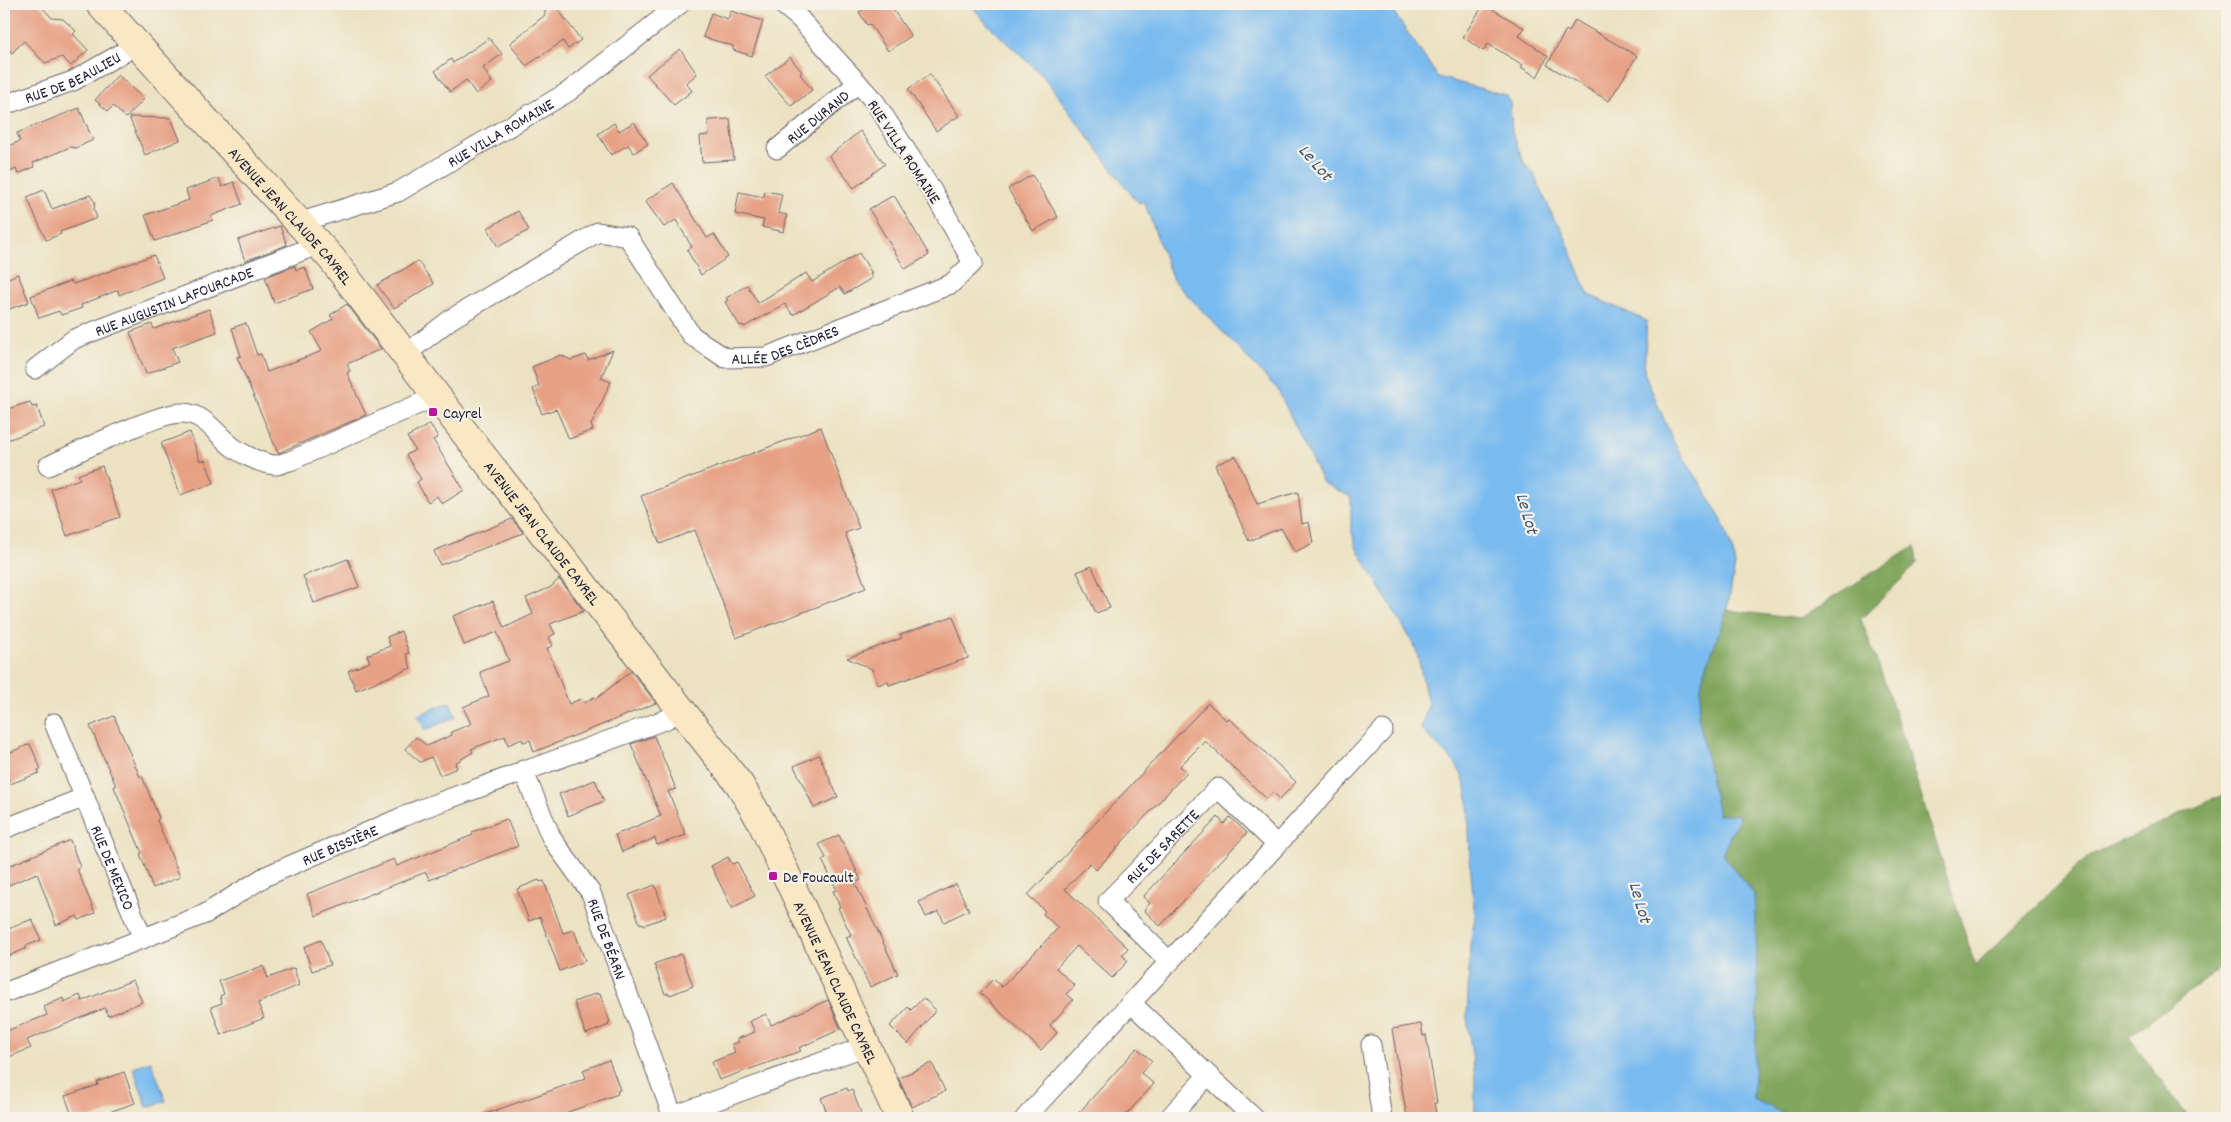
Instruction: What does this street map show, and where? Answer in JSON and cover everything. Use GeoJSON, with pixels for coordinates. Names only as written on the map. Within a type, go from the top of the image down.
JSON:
{"type":"FeatureCollection","features":[{"type":"Feature","properties":{"kind":"main road","name":"AVENUE JEAN CLAUDE CAYREL"},"geometry":{"type":"LineString","coordinates":[[100,4],[320,244],[740,785],[762,823],[900,1118]]}},
{"type":"Feature","properties":{"kind":"street","name":"RUE VILLA ROMAINE"},"geometry":{"type":"LineString","coordinates":[[301,222],[398,192],[568,92],[680,4]]}},
{"type":"Feature","properties":{"kind":"street","name":"RUE VILLA ROMAINE"},"geometry":{"type":"LineString","coordinates":[[782,4],[799,18],[875,102],[944,212]]}},
{"type":"Feature","properties":{"kind":"street","name":"RUE DE BEAULIEU"},"geometry":{"type":"LineString","coordinates":[[4,105],[73,81],[138,44]]}},
{"type":"Feature","properties":{"kind":"street","name":"RUE DURAND"},"geometry":{"type":"LineString","coordinates":[[777,149],[858,83]]}},
{"type":"Feature","properties":{"kind":"street","name":"ALLÉE DES CÈDRES"},"geometry":{"type":"LineString","coordinates":[[406,354],[451,319],[598,232],[628,237],[690,335],[725,358],[766,357],[951,284],[973,263],[944,212]]}},
{"type":"Feature","properties":{"kind":"street","name":"RUE AUGUSTIN LAFOURCADE"},"geometry":{"type":"LineString","coordinates":[[35,369],[74,339],[320,244]]}},
{"type":"Feature","properties":{"kind":"street"},"geometry":{"type":"LineString","coordinates":[[48,466],[160,417],[182,412],[196,416],[210,425],[231,446],[255,459],[275,465],[290,461],[422,403],[436,395]]}},
{"type":"Feature","properties":{"kind":"street","name":"RUE BISSIÈRE"},"geometry":{"type":"LineString","coordinates":[[4,993],[205,914],[266,876],[421,809],[523,770],[667,719],[681,710]]}},
{"type":"Feature","properties":{"kind":"street","name":"RUE DE MEXICO"},"geometry":{"type":"LineString","coordinates":[[54,723],[143,939]]}},
{"type":"Feature","properties":{"kind":"street"},"geometry":{"type":"LineString","coordinates":[[1025,1118],[1383,730]]}},
{"type":"Feature","properties":{"kind":"street","name":"RUE DE BÉARN"},"geometry":{"type":"LineString","coordinates":[[523,770],[552,839],[591,893],[671,1118]]}},
{"type":"Feature","properties":{"kind":"street","name":"RUE DE SARETTE"},"geometry":{"type":"LineString","coordinates":[[1170,962],[1108,901],[1218,788],[1277,845]]}},
{"type":"Feature","properties":{"kind":"street"},"geometry":{"type":"LineString","coordinates":[[4,829],[85,797]]}},
{"type":"Feature","properties":{"kind":"street"},"geometry":{"type":"LineString","coordinates":[[1131,1004],[1254,1118]]}},
{"type":"Feature","properties":{"kind":"street"},"geometry":{"type":"LineString","coordinates":[[1372,1045],[1382,1118]]}},
{"type":"Feature","properties":{"kind":"street"},"geometry":{"type":"LineString","coordinates":[[671,1118],[866,1046]]}},
{"type":"Feature","properties":{"kind":"street"},"geometry":{"type":"LineString","coordinates":[[1169,1118],[1208,1076]]}},
{"type":"Feature","properties":{"kind":"green space"},"geometry":{"type":"Polygon","coordinates":[[[1915,546],[1917,564],[1861,619],[1888,691],[1975,965],[2089,856],[2227,793],[2227,963],[2129,1037],[2189,1118],[1795,1118],[1753,1099],[1758,996],[1754,894],[1722,854],[1740,816],[1718,815],[1698,715],[1702,679],[1727,610],[1799,619],[1915,546]]]}},
{"type":"Feature","properties":{"kind":"water","name":"Le Lot"},"geometry":{"type":"Polygon","coordinates":[[[970,4],[1388,4],[1438,77],[1505,95],[1510,103],[1512,132],[1524,163],[1534,174],[1555,221],[1560,225],[1589,295],[1647,321],[1644,372],[1674,443],[1703,487],[1722,521],[1733,552],[1735,565],[1727,610],[1702,679],[1698,715],[1718,815],[1740,815],[1722,854],[1754,894],[1758,996],[1753,1099],[1795,1118],[1475,1118],[1475,1077],[1467,1018],[1470,945],[1475,918],[1470,860],[1468,797],[1463,777],[1455,763],[1421,729],[1428,704],[1416,648],[1356,547],[1351,528],[1351,497],[1323,483],[1278,390],[1173,280],[1144,201],[1139,203],[1134,198],[1043,76],[988,25],[970,4]]]}},
{"type":"Feature","properties":{"kind":"water"},"geometry":{"type":"Polygon","coordinates":[[[450,702],[456,717],[425,730],[418,715],[450,702]]]}},
{"type":"Feature","properties":{"kind":"water"},"geometry":{"type":"Polygon","coordinates":[[[151,1061],[166,1101],[147,1107],[133,1067],[151,1061]]]}},
{"type":"Feature","properties":{"kind":"building"},"geometry":{"type":"Polygon","coordinates":[[[4,4],[39,4],[52,18],[63,19],[76,31],[73,34],[88,50],[71,66],[62,57],[45,63],[24,41],[12,53],[4,43],[4,4]]]}},
{"type":"Feature","properties":{"kind":"building"},"geometry":{"type":"Polygon","coordinates":[[[872,4],[889,4],[911,36],[888,51],[870,24],[867,25],[859,12],[872,4]]]}},
{"type":"Feature","properties":{"kind":"building"},"geometry":{"type":"Polygon","coordinates":[[[1484,4],[1524,28],[1519,36],[1548,56],[1537,77],[1521,67],[1523,65],[1488,44],[1483,51],[1463,37],[1484,4]]]}},
{"type":"Feature","properties":{"kind":"building"},"geometry":{"type":"Polygon","coordinates":[[[551,6],[557,8],[581,40],[568,49],[563,41],[526,66],[510,43],[545,15],[545,10],[551,6]]]}},
{"type":"Feature","properties":{"kind":"building"},"geometry":{"type":"Polygon","coordinates":[[[731,11],[763,21],[752,56],[733,50],[733,46],[703,37],[711,13],[728,19],[731,11]]]}},
{"type":"Feature","properties":{"kind":"building"},"geometry":{"type":"Polygon","coordinates":[[[1575,20],[1637,56],[1609,101],[1547,65],[1566,30],[1569,32],[1575,20]]]}},
{"type":"Feature","properties":{"kind":"building"},"geometry":{"type":"Polygon","coordinates":[[[489,38],[502,54],[483,68],[492,82],[476,94],[466,80],[450,92],[435,71],[451,59],[453,63],[489,38]]]}},
{"type":"Feature","properties":{"kind":"building"},"geometry":{"type":"Polygon","coordinates":[[[680,49],[697,74],[686,83],[692,91],[674,105],[647,75],[680,49]]]}},
{"type":"Feature","properties":{"kind":"building"},"geometry":{"type":"Polygon","coordinates":[[[790,57],[802,72],[800,74],[812,90],[791,106],[765,76],[790,57]]]}},
{"type":"Feature","properties":{"kind":"building"},"geometry":{"type":"Polygon","coordinates":[[[930,74],[959,116],[936,131],[908,89],[930,74]]]}},
{"type":"Feature","properties":{"kind":"building"},"geometry":{"type":"Polygon","coordinates":[[[118,75],[144,99],[126,118],[113,106],[108,111],[95,100],[118,75]]]}},
{"type":"Feature","properties":{"kind":"building"},"geometry":{"type":"Polygon","coordinates":[[[79,108],[93,140],[76,148],[70,147],[33,163],[34,167],[18,174],[16,169],[10,172],[4,158],[4,148],[20,141],[17,133],[79,108]]]}},
{"type":"Feature","properties":{"kind":"building"},"geometry":{"type":"Polygon","coordinates":[[[129,117],[171,118],[180,140],[145,155],[129,117]]]}},
{"type":"Feature","properties":{"kind":"building"},"geometry":{"type":"Polygon","coordinates":[[[730,119],[734,160],[702,162],[700,136],[709,135],[708,120],[730,119]]]}},
{"type":"Feature","properties":{"kind":"building"},"geometry":{"type":"Polygon","coordinates":[[[634,122],[648,144],[634,153],[628,145],[611,155],[598,134],[614,123],[619,131],[634,122]]]}},
{"type":"Feature","properties":{"kind":"building"},"geometry":{"type":"Polygon","coordinates":[[[860,131],[885,164],[854,188],[829,156],[860,131]]]}},
{"type":"Feature","properties":{"kind":"building"},"geometry":{"type":"Polygon","coordinates":[[[1032,175],[1058,217],[1033,231],[1008,189],[1032,175]]]}},
{"type":"Feature","properties":{"kind":"building"},"geometry":{"type":"Polygon","coordinates":[[[219,178],[222,187],[234,182],[242,204],[211,216],[213,220],[155,241],[145,215],[189,200],[186,190],[219,178]]]}},
{"type":"Feature","properties":{"kind":"building"},"geometry":{"type":"Polygon","coordinates":[[[673,183],[707,238],[714,234],[728,257],[701,275],[687,250],[692,247],[676,220],[664,227],[645,201],[673,183]]]}},
{"type":"Feature","properties":{"kind":"building"},"geometry":{"type":"Polygon","coordinates":[[[44,190],[52,209],[90,195],[95,202],[94,210],[97,218],[60,232],[61,234],[46,240],[27,197],[44,190]]]}},
{"type":"Feature","properties":{"kind":"building"},"geometry":{"type":"Polygon","coordinates":[[[765,191],[782,194],[778,213],[787,215],[784,232],[762,227],[764,220],[735,214],[739,192],[764,197],[765,191]]]}},
{"type":"Feature","properties":{"kind":"building"},"geometry":{"type":"Polygon","coordinates":[[[894,195],[929,255],[905,269],[869,209],[894,195]]]}},
{"type":"Feature","properties":{"kind":"building"},"geometry":{"type":"Polygon","coordinates":[[[518,211],[529,230],[498,247],[488,228],[518,211]]]}},
{"type":"Feature","properties":{"kind":"building"},"geometry":{"type":"Polygon","coordinates":[[[280,226],[287,245],[245,261],[238,240],[280,226]]]}},
{"type":"Feature","properties":{"kind":"building"},"geometry":{"type":"Polygon","coordinates":[[[859,253],[872,273],[870,274],[872,278],[845,294],[840,287],[793,315],[785,304],[744,327],[743,325],[740,326],[725,302],[728,300],[726,298],[747,285],[758,303],[806,273],[812,282],[859,253]]]}},
{"type":"Feature","properties":{"kind":"building"},"geometry":{"type":"Polygon","coordinates":[[[154,255],[163,278],[119,295],[118,290],[81,305],[82,308],[61,315],[59,311],[39,318],[31,296],[71,281],[73,284],[85,280],[154,255]]]}},
{"type":"Feature","properties":{"kind":"building"},"geometry":{"type":"Polygon","coordinates":[[[418,261],[434,284],[394,308],[377,285],[418,261]]]}},
{"type":"Feature","properties":{"kind":"building"},"geometry":{"type":"Polygon","coordinates":[[[295,266],[296,270],[305,267],[313,289],[274,303],[265,277],[295,266]]]}},
{"type":"Feature","properties":{"kind":"building"},"geometry":{"type":"Polygon","coordinates":[[[18,274],[29,302],[4,311],[4,280],[18,274]]]}},
{"type":"Feature","properties":{"kind":"building"},"geometry":{"type":"Polygon","coordinates":[[[347,304],[381,349],[347,364],[350,371],[347,373],[366,415],[278,453],[237,357],[241,356],[232,328],[246,323],[257,355],[261,354],[267,372],[322,351],[311,332],[333,319],[330,315],[347,304]]]}},
{"type":"Feature","properties":{"kind":"building"},"geometry":{"type":"Polygon","coordinates":[[[209,309],[217,332],[172,348],[178,362],[146,374],[130,332],[152,324],[154,329],[209,309]]]}},
{"type":"Feature","properties":{"kind":"building"},"geometry":{"type":"Polygon","coordinates":[[[613,350],[601,378],[611,382],[591,425],[593,430],[569,439],[556,409],[542,414],[533,389],[539,386],[532,367],[561,355],[571,360],[586,355],[588,360],[613,350]]]}},
{"type":"Feature","properties":{"kind":"building"},"geometry":{"type":"Polygon","coordinates":[[[30,402],[32,407],[37,406],[44,427],[4,441],[4,410],[30,402]]]}},
{"type":"Feature","properties":{"kind":"building"},"geometry":{"type":"Polygon","coordinates":[[[430,424],[438,437],[433,440],[464,490],[442,504],[437,496],[428,502],[417,482],[421,479],[406,455],[415,450],[407,437],[430,424]]]}},
{"type":"Feature","properties":{"kind":"building"},"geometry":{"type":"Polygon","coordinates":[[[821,427],[859,528],[845,533],[866,588],[736,638],[695,530],[660,544],[641,496],[821,427]]]}},
{"type":"Feature","properties":{"kind":"building"},"geometry":{"type":"Polygon","coordinates":[[[190,432],[200,461],[205,460],[214,483],[180,495],[161,443],[190,432]]]}},
{"type":"Feature","properties":{"kind":"building"},"geometry":{"type":"Polygon","coordinates":[[[1236,456],[1257,504],[1298,492],[1302,524],[1309,522],[1313,543],[1295,552],[1281,528],[1249,541],[1215,465],[1236,456]]]}},
{"type":"Feature","properties":{"kind":"building"},"geometry":{"type":"Polygon","coordinates":[[[102,466],[120,517],[67,536],[51,489],[80,479],[78,475],[102,466]]]}},
{"type":"Feature","properties":{"kind":"building"},"geometry":{"type":"Polygon","coordinates":[[[512,519],[523,533],[440,565],[434,551],[512,519]]]}},
{"type":"Feature","properties":{"kind":"building"},"geometry":{"type":"Polygon","coordinates":[[[348,559],[359,587],[314,603],[303,576],[348,559]]]}},
{"type":"Feature","properties":{"kind":"building"},"geometry":{"type":"Polygon","coordinates":[[[1092,566],[1110,608],[1096,613],[1077,572],[1092,566]]]}},
{"type":"Feature","properties":{"kind":"building"},"geometry":{"type":"Polygon","coordinates":[[[559,579],[584,611],[550,624],[555,634],[549,637],[553,646],[547,648],[569,704],[580,699],[584,703],[594,697],[596,699],[631,671],[656,703],[534,752],[530,740],[523,742],[522,739],[508,745],[505,736],[471,749],[473,752],[455,763],[457,768],[440,775],[431,757],[420,762],[405,749],[416,737],[427,746],[452,735],[451,732],[471,724],[463,707],[489,696],[480,672],[509,661],[497,632],[464,645],[453,616],[493,601],[504,628],[533,614],[526,598],[551,587],[559,579]]]}},
{"type":"Feature","properties":{"kind":"building"},"geometry":{"type":"Polygon","coordinates":[[[953,616],[968,658],[889,685],[888,681],[878,685],[872,669],[847,658],[902,638],[900,635],[953,616]]]}},
{"type":"Feature","properties":{"kind":"building"},"geometry":{"type":"Polygon","coordinates":[[[401,631],[409,653],[406,654],[411,668],[356,690],[348,671],[370,662],[367,655],[390,646],[387,637],[401,631]]]}},
{"type":"Feature","properties":{"kind":"building"},"geometry":{"type":"Polygon","coordinates":[[[1208,703],[1226,720],[1228,718],[1242,730],[1296,782],[1280,799],[1273,792],[1267,799],[1205,741],[1180,766],[1187,772],[1096,870],[1090,863],[1065,889],[1128,948],[1122,955],[1128,961],[1112,978],[1077,946],[1056,968],[1075,986],[1066,994],[1073,1000],[1050,1025],[1057,1033],[1041,1050],[980,993],[993,979],[1002,987],[1058,928],[1043,914],[1045,911],[1028,895],[1208,703]]]}},
{"type":"Feature","properties":{"kind":"building"},"geometry":{"type":"Polygon","coordinates":[[[114,716],[140,777],[142,776],[180,877],[153,888],[140,854],[142,853],[114,787],[116,786],[90,726],[114,716]]]}},
{"type":"Feature","properties":{"kind":"building"},"geometry":{"type":"Polygon","coordinates":[[[654,736],[676,789],[668,791],[686,835],[657,845],[655,838],[622,852],[615,835],[661,816],[631,744],[654,736]]]}},
{"type":"Feature","properties":{"kind":"building"},"geometry":{"type":"Polygon","coordinates":[[[30,744],[41,769],[38,770],[39,773],[10,784],[4,769],[4,755],[30,744]]]}},
{"type":"Feature","properties":{"kind":"building"},"geometry":{"type":"Polygon","coordinates":[[[819,755],[838,797],[814,808],[794,766],[819,755]]]}},
{"type":"Feature","properties":{"kind":"building"},"geometry":{"type":"Polygon","coordinates":[[[595,780],[604,801],[568,816],[559,794],[595,780]]]}},
{"type":"Feature","properties":{"kind":"building"},"geometry":{"type":"Polygon","coordinates":[[[1218,817],[1224,824],[1230,817],[1247,833],[1160,926],[1144,910],[1150,903],[1143,897],[1218,817]]]}},
{"type":"Feature","properties":{"kind":"building"},"geometry":{"type":"Polygon","coordinates":[[[507,819],[518,846],[429,880],[426,872],[316,916],[307,894],[394,859],[397,866],[473,835],[472,832],[507,819]]]}},
{"type":"Feature","properties":{"kind":"building"},"geometry":{"type":"Polygon","coordinates":[[[839,835],[861,880],[855,883],[898,974],[870,987],[846,937],[851,935],[838,908],[840,907],[833,891],[837,890],[822,860],[826,858],[819,844],[839,835]]]}},
{"type":"Feature","properties":{"kind":"building"},"geometry":{"type":"Polygon","coordinates":[[[70,840],[80,867],[77,869],[95,913],[79,920],[77,916],[56,925],[37,873],[4,887],[4,868],[70,840]]]}},
{"type":"Feature","properties":{"kind":"building"},"geometry":{"type":"Polygon","coordinates":[[[728,857],[732,864],[737,862],[755,896],[732,908],[711,866],[728,857]]]}},
{"type":"Feature","properties":{"kind":"building"},"geometry":{"type":"Polygon","coordinates":[[[539,880],[540,882],[544,881],[563,933],[574,930],[585,961],[560,971],[540,917],[529,921],[517,889],[539,880]]]}},
{"type":"Feature","properties":{"kind":"building"},"geometry":{"type":"Polygon","coordinates":[[[956,884],[969,910],[944,922],[939,911],[926,917],[919,902],[956,884]]]}},
{"type":"Feature","properties":{"kind":"building"},"geometry":{"type":"Polygon","coordinates":[[[655,885],[666,917],[644,925],[643,923],[640,924],[629,895],[655,885]]]}},
{"type":"Feature","properties":{"kind":"building"},"geometry":{"type":"Polygon","coordinates":[[[32,919],[41,940],[4,958],[4,931],[32,919]]]}},
{"type":"Feature","properties":{"kind":"building"},"geometry":{"type":"Polygon","coordinates":[[[321,940],[330,965],[312,971],[304,947],[321,940]]]}},
{"type":"Feature","properties":{"kind":"building"},"geometry":{"type":"Polygon","coordinates":[[[681,954],[693,986],[670,995],[669,993],[665,994],[654,964],[681,954]]]}},
{"type":"Feature","properties":{"kind":"building"},"geometry":{"type":"Polygon","coordinates":[[[263,966],[268,978],[294,968],[299,985],[258,1003],[264,1018],[221,1035],[211,1007],[222,1003],[220,996],[224,994],[219,981],[263,966]]]}},
{"type":"Feature","properties":{"kind":"building"},"geometry":{"type":"Polygon","coordinates":[[[133,980],[142,1002],[108,1016],[105,1008],[27,1040],[31,1048],[4,1059],[4,1032],[47,1015],[44,1007],[63,998],[64,1002],[80,995],[82,1001],[133,980]]]}},
{"type":"Feature","properties":{"kind":"building"},"geometry":{"type":"Polygon","coordinates":[[[597,993],[597,995],[600,994],[610,1022],[608,1023],[609,1025],[586,1034],[574,1002],[597,993]]]}},
{"type":"Feature","properties":{"kind":"building"},"geometry":{"type":"Polygon","coordinates":[[[923,998],[936,1010],[908,1044],[890,1026],[908,1007],[911,1010],[923,998]]]}},
{"type":"Feature","properties":{"kind":"building"},"geometry":{"type":"Polygon","coordinates":[[[828,1000],[841,1029],[799,1048],[801,1051],[719,1080],[712,1062],[735,1053],[732,1044],[739,1042],[737,1039],[755,1032],[750,1021],[766,1014],[771,1025],[828,1000]]]}},
{"type":"Feature","properties":{"kind":"building"},"geometry":{"type":"Polygon","coordinates":[[[1421,1024],[1423,1036],[1426,1035],[1437,1103],[1434,1103],[1437,1118],[1407,1118],[1392,1029],[1421,1024]]]}},
{"type":"Feature","properties":{"kind":"building"},"geometry":{"type":"Polygon","coordinates":[[[1137,1048],[1152,1061],[1141,1073],[1154,1084],[1123,1118],[1074,1118],[1137,1048]]]}},
{"type":"Feature","properties":{"kind":"building"},"geometry":{"type":"Polygon","coordinates":[[[609,1060],[620,1090],[617,1091],[618,1094],[568,1112],[570,1118],[480,1118],[480,1116],[586,1078],[583,1070],[609,1060]]]}},
{"type":"Feature","properties":{"kind":"building"},"geometry":{"type":"Polygon","coordinates":[[[932,1063],[945,1091],[912,1107],[898,1078],[932,1063]]]}},
{"type":"Feature","properties":{"kind":"building"},"geometry":{"type":"Polygon","coordinates":[[[124,1072],[135,1103],[92,1118],[73,1118],[65,1096],[98,1085],[97,1082],[124,1072]]]}},
{"type":"Feature","properties":{"kind":"building"},"geometry":{"type":"Polygon","coordinates":[[[847,1088],[848,1091],[852,1090],[861,1113],[849,1118],[829,1118],[821,1098],[847,1088]]]}},
{"type":"Feature","properties":{"kind":"place","name":"Cayrel"},"geometry":{"type":"Point","coordinates":[433,412]}},
{"type":"Feature","properties":{"kind":"place","name":"De Foucault"},"geometry":{"type":"Point","coordinates":[773,876]}}]}
